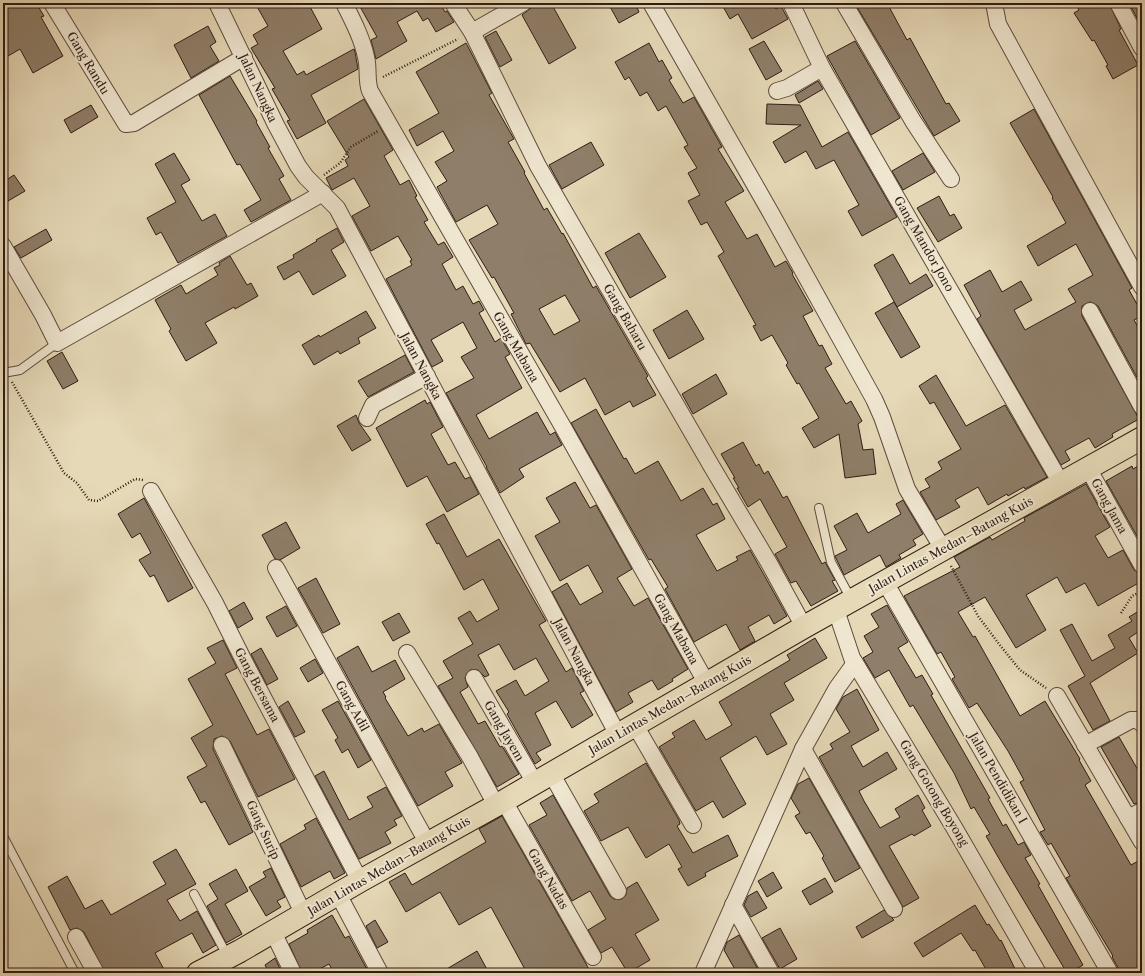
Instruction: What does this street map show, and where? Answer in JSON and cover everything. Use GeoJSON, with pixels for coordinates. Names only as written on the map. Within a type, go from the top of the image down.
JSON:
{"type":"FeatureCollection","features":[{"type":"Feature","properties":{"kind":"highway","name":"Jalan Lintas Medan–Batang Kuis"},"geometry":{"type":"LineString","coordinates":[[198,973],[228,958],[304,915],[360,881],[500,803],[804,627],[1142,438]]}},
{"type":"Feature","properties":{"kind":"street","name":"Gang Randu"},"geometry":{"type":"LineString","coordinates":[[52,3],[124,122],[128,125],[134,123],[244,57]]}},
{"type":"Feature","properties":{"kind":"street","name":"Jalan Nangka"},"geometry":{"type":"LineString","coordinates":[[217,3],[298,166],[337,208],[427,376],[627,730],[693,825]]}},
{"type":"Feature","properties":{"kind":"street","name":"Gang Mabana"},"geometry":{"type":"LineString","coordinates":[[344,3],[362,41],[367,63],[368,85],[388,125],[563,427],[707,684]]}},
{"type":"Feature","properties":{"kind":"street","name":"Gang Baharu"},"geometry":{"type":"LineString","coordinates":[[453,3],[472,32],[538,166],[712,467],[770,563],[804,627]]}},
{"type":"Feature","properties":{"kind":"street"},"geometry":{"type":"LineString","coordinates":[[472,32],[523,3]]}},
{"type":"Feature","properties":{"kind":"street"},"geometry":{"type":"LineString","coordinates":[[652,3],[874,399],[907,489],[942,549]]}},
{"type":"Feature","properties":{"kind":"street","name":"Gang Mandor Jono"},"geometry":{"type":"LineString","coordinates":[[792,3],[822,68],[1061,483]]}},
{"type":"Feature","properties":{"kind":"street"},"geometry":{"type":"LineString","coordinates":[[844,3],[913,121],[950,179]]}},
{"type":"Feature","properties":{"kind":"street"},"geometry":{"type":"LineString","coordinates":[[994,3],[998,24],[1015,52],[1142,287]]}},
{"type":"Feature","properties":{"kind":"street"},"geometry":{"type":"LineString","coordinates":[[1118,3],[1142,48]]}},
{"type":"Feature","properties":{"kind":"street"},"geometry":{"type":"LineString","coordinates":[[777,90],[787,88],[822,68]]}},
{"type":"Feature","properties":{"kind":"street"},"geometry":{"type":"LineString","coordinates":[[3,246],[43,315],[57,343],[323,194]]}},
{"type":"Feature","properties":{"kind":"street"},"geometry":{"type":"LineString","coordinates":[[1090,311],[1142,408]]}},
{"type":"Feature","properties":{"kind":"street"},"geometry":{"type":"LineString","coordinates":[[367,418],[373,405],[427,376]]}},
{"type":"Feature","properties":{"kind":"street","name":"Gang Jama"},"geometry":{"type":"LineString","coordinates":[[1088,468],[1142,565]]}},
{"type":"Feature","properties":{"kind":"street","name":"Gang Bersama"},"geometry":{"type":"LineString","coordinates":[[150,491],[215,603],[245,664],[360,881]]}},
{"type":"Feature","properties":{"kind":"street","name":"Gang Adil"},"geometry":{"type":"LineString","coordinates":[[276,568],[428,844]]}},
{"type":"Feature","properties":{"kind":"street","name":"Gang Gotong Boyong"},"geometry":{"type":"LineString","coordinates":[[860,596],[845,639],[854,660],[955,829],[1038,973]]}},
{"type":"Feature","properties":{"kind":"street","name":"Jalan Pendidikan I"},"geometry":{"type":"LineString","coordinates":[[860,596],[1110,973]]}},
{"type":"Feature","properties":{"kind":"street","name":"Gang Nadas"},"geometry":{"type":"LineString","coordinates":[[407,653],[593,957]]}},
{"type":"Feature","properties":{"kind":"street"},"geometry":{"type":"LineString","coordinates":[[703,973],[803,748],[854,660]]}},
{"type":"Feature","properties":{"kind":"street","name":"Gang Jayem"},"geometry":{"type":"LineString","coordinates":[[474,678],[618,891]]}},
{"type":"Feature","properties":{"kind":"street"},"geometry":{"type":"LineString","coordinates":[[1057,696],[1142,842]]}},
{"type":"Feature","properties":{"kind":"street"},"geometry":{"type":"LineString","coordinates":[[1085,745],[1131,720],[1138,720],[1142,724]]}},
{"type":"Feature","properties":{"kind":"street","name":"Gang Surip"},"geometry":{"type":"LineString","coordinates":[[222,746],[304,915]]}},
{"type":"Feature","properties":{"kind":"street"},"geometry":{"type":"LineString","coordinates":[[803,748],[894,909]]}},
{"type":"Feature","properties":{"kind":"street"},"geometry":{"type":"LineString","coordinates":[[1128,818],[1142,810]]}},
{"type":"Feature","properties":{"kind":"street"},"geometry":{"type":"LineString","coordinates":[[338,894],[380,973]]}},
{"type":"Feature","properties":{"kind":"street"},"geometry":{"type":"LineString","coordinates":[[733,905],[771,973]]}},
{"type":"Feature","properties":{"kind":"street"},"geometry":{"type":"LineString","coordinates":[[273,932],[294,973]]}},
{"type":"Feature","properties":{"kind":"street"},"geometry":{"type":"LineString","coordinates":[[76,936],[96,973]]}},
{"type":"Feature","properties":{"kind":"lane"},"geometry":{"type":"LineString","coordinates":[[3,372],[20,370],[57,343]]}},
{"type":"Feature","properties":{"kind":"lane"},"geometry":{"type":"LineString","coordinates":[[819,508],[831,562],[860,596]]}},
{"type":"Feature","properties":{"kind":"lane"},"geometry":{"type":"LineString","coordinates":[[3,836],[75,973]]}},
{"type":"Feature","properties":{"kind":"lane"},"geometry":{"type":"LineString","coordinates":[[194,894],[228,958]]}},
{"type":"Feature","properties":{"kind":"path"},"geometry":{"type":"LineString","coordinates":[[368,85],[472,32]]}},
{"type":"Feature","properties":{"kind":"path"},"geometry":{"type":"LineString","coordinates":[[312,182],[340,164],[351,147],[388,125]]}},
{"type":"Feature","properties":{"kind":"path"},"geometry":{"type":"LineString","coordinates":[[20,370],[12,383],[14,387],[64,473],[77,484],[89,500],[98,501],[135,479],[143,480],[150,491]]}},
{"type":"Feature","properties":{"kind":"path"},"geometry":{"type":"LineString","coordinates":[[942,549],[978,616],[999,644],[1020,670],[1057,696]]}},
{"type":"Feature","properties":{"kind":"path"},"geometry":{"type":"LineString","coordinates":[[1121,613],[1132,596],[1142,591]]}},
{"type":"Feature","properties":{"kind":"building"},"geometry":{"type":"Polygon","coordinates":[[[3,3],[36,3],[44,16],[41,17],[63,56],[33,73],[20,49],[3,59],[3,3]]]}},
{"type":"Feature","properties":{"kind":"building"},"geometry":{"type":"Polygon","coordinates":[[[255,3],[308,3],[322,29],[283,51],[297,75],[304,71],[306,75],[354,49],[355,52],[358,69],[311,95],[326,123],[297,139],[287,121],[290,120],[272,89],[275,88],[251,48],[258,44],[253,35],[268,26],[255,3]]]}},
{"type":"Feature","properties":{"kind":"building"},"geometry":{"type":"Polygon","coordinates":[[[358,3],[440,3],[445,12],[447,11],[454,22],[436,32],[428,18],[423,21],[417,11],[397,22],[407,41],[376,59],[371,40],[377,37],[358,3]]]}},
{"type":"Feature","properties":{"kind":"building"},"geometry":{"type":"Polygon","coordinates":[[[532,3],[551,3],[576,48],[549,64],[522,15],[531,8],[532,3]]]}},
{"type":"Feature","properties":{"kind":"building"},"geometry":{"type":"Polygon","coordinates":[[[608,3],[635,3],[639,12],[619,23],[608,3]]]}},
{"type":"Feature","properties":{"kind":"building"},"geometry":{"type":"Polygon","coordinates":[[[721,3],[772,3],[776,9],[781,6],[788,19],[752,39],[738,14],[730,19],[721,3]]]}},
{"type":"Feature","properties":{"kind":"building"},"geometry":{"type":"Polygon","coordinates":[[[865,3],[887,3],[907,40],[910,38],[946,104],[949,103],[960,121],[934,136],[857,7],[865,3]]]}},
{"type":"Feature","properties":{"kind":"building"},"geometry":{"type":"Polygon","coordinates":[[[1075,3],[1109,3],[1121,29],[1119,30],[1138,65],[1113,79],[1106,66],[1108,65],[1094,40],[1092,41],[1074,13],[1079,10],[1075,3]]]}},
{"type":"Feature","properties":{"kind":"building"},"geometry":{"type":"Polygon","coordinates":[[[1129,3],[1142,3],[1142,17],[1138,20],[1129,3]]]}},
{"type":"Feature","properties":{"kind":"building"},"geometry":{"type":"Polygon","coordinates":[[[208,26],[216,42],[210,46],[219,61],[191,78],[174,45],[208,26]]]}},
{"type":"Feature","properties":{"kind":"building"},"geometry":{"type":"Polygon","coordinates":[[[496,31],[512,60],[500,67],[485,37],[496,31]]]}},
{"type":"Feature","properties":{"kind":"building"},"geometry":{"type":"Polygon","coordinates":[[[764,41],[782,71],[766,80],[749,49],[764,41]]]}},
{"type":"Feature","properties":{"kind":"building"},"geometry":{"type":"Polygon","coordinates":[[[855,41],[900,118],[871,135],[827,56],[855,41]]]}},
{"type":"Feature","properties":{"kind":"building"},"geometry":{"type":"Polygon","coordinates":[[[466,43],[492,93],[489,95],[514,139],[508,142],[525,172],[524,173],[544,210],[547,208],[562,234],[563,233],[593,288],[596,286],[648,376],[646,378],[656,395],[633,407],[630,401],[605,415],[585,378],[560,392],[530,343],[526,344],[511,314],[514,313],[494,277],[492,278],[469,240],[498,224],[487,205],[456,222],[437,187],[447,181],[435,162],[454,151],[443,131],[417,146],[409,130],[439,113],[416,72],[466,43]],[[565,295],[539,309],[554,335],[580,321],[565,295]]]}},
{"type":"Feature","properties":{"kind":"building"},"geometry":{"type":"Polygon","coordinates":[[[649,43],[659,62],[662,60],[672,78],[669,80],[683,103],[694,97],[722,147],[718,149],[744,191],[725,202],[747,239],[757,234],[775,267],[786,261],[793,273],[792,274],[813,311],[803,316],[819,346],[822,345],[832,364],[825,368],[846,404],[851,401],[862,421],[858,424],[863,450],[873,449],[876,474],[845,478],[839,434],[814,448],[802,428],[819,418],[799,383],[797,384],[786,365],[788,363],[772,335],[761,341],[753,326],[756,325],[718,256],[724,252],[707,222],[701,225],[688,201],[700,195],[688,173],[697,168],[684,147],[688,145],[666,106],[658,111],[647,92],[640,96],[629,77],[625,80],[615,62],[649,43]]]}},
{"type":"Feature","properties":{"kind":"building"},"geometry":{"type":"Polygon","coordinates":[[[230,76],[257,121],[256,122],[270,147],[268,148],[284,176],[279,179],[291,200],[251,222],[244,210],[261,200],[240,164],[237,165],[199,95],[230,76]]]}},
{"type":"Feature","properties":{"kind":"building"},"geometry":{"type":"Polygon","coordinates":[[[818,81],[823,89],[799,103],[795,95],[818,81]]]}},
{"type":"Feature","properties":{"kind":"building"},"geometry":{"type":"Polygon","coordinates":[[[364,99],[393,150],[384,156],[400,185],[409,180],[417,196],[415,197],[428,220],[424,222],[438,245],[444,242],[453,257],[442,264],[456,290],[463,286],[473,304],[479,301],[484,310],[479,313],[495,342],[501,338],[510,354],[505,357],[522,388],[476,415],[489,439],[537,412],[550,435],[555,432],[562,445],[519,469],[524,477],[500,493],[446,393],[474,378],[461,357],[477,348],[463,322],[431,340],[443,361],[432,367],[386,279],[412,265],[410,261],[412,260],[398,236],[371,251],[352,216],[370,206],[354,178],[332,190],[326,178],[348,166],[345,160],[349,157],[327,121],[364,99]]]}},
{"type":"Feature","properties":{"kind":"building"},"geometry":{"type":"Polygon","coordinates":[[[767,104],[800,105],[822,147],[848,132],[897,217],[862,236],[848,211],[859,205],[834,160],[816,169],[806,151],[785,163],[773,142],[801,125],[766,124],[767,104]]]}},
{"type":"Feature","properties":{"kind":"building"},"geometry":{"type":"Polygon","coordinates":[[[91,105],[98,117],[71,133],[64,120],[91,105]]]}},
{"type":"Feature","properties":{"kind":"building"},"geometry":{"type":"Polygon","coordinates":[[[1034,109],[1132,288],[1129,290],[1142,313],[1142,316],[1134,320],[1142,334],[1142,382],[1140,383],[1098,306],[1090,302],[1082,306],[1082,316],[1139,419],[1112,434],[1113,437],[1095,448],[1089,438],[1065,451],[1070,460],[1061,465],[977,319],[981,316],[964,285],[990,270],[1002,292],[1021,281],[1032,300],[1014,310],[1025,330],[1076,302],[1068,289],[1093,275],[1076,244],[1038,266],[1027,246],[1066,223],[1052,198],[1053,197],[1010,123],[1034,109]]]}},
{"type":"Feature","properties":{"kind":"building"},"geometry":{"type":"Polygon","coordinates":[[[591,142],[604,165],[562,189],[549,165],[591,142]]]}},
{"type":"Feature","properties":{"kind":"building"},"geometry":{"type":"Polygon","coordinates":[[[174,153],[190,180],[181,185],[202,221],[215,214],[227,236],[178,263],[161,232],[156,235],[147,218],[176,202],[155,164],[174,153]]]}},
{"type":"Feature","properties":{"kind":"building"},"geometry":{"type":"Polygon","coordinates":[[[923,153],[935,172],[903,190],[892,171],[923,153]]]}},
{"type":"Feature","properties":{"kind":"building"},"geometry":{"type":"Polygon","coordinates":[[[14,175],[25,191],[3,204],[3,182],[14,175]]]}},
{"type":"Feature","properties":{"kind":"building"},"geometry":{"type":"Polygon","coordinates":[[[939,196],[950,216],[954,214],[962,228],[938,242],[917,208],[939,196]]]}},
{"type":"Feature","properties":{"kind":"building"},"geometry":{"type":"Polygon","coordinates":[[[337,228],[344,242],[331,250],[346,276],[313,295],[299,271],[284,280],[277,267],[294,258],[293,255],[337,228]]]}},
{"type":"Feature","properties":{"kind":"building"},"geometry":{"type":"Polygon","coordinates":[[[46,229],[52,240],[21,258],[14,247],[46,229]]]}},
{"type":"Feature","properties":{"kind":"building"},"geometry":{"type":"Polygon","coordinates":[[[639,233],[666,277],[630,298],[605,253],[639,233]]]}},
{"type":"Feature","properties":{"kind":"building"},"geometry":{"type":"Polygon","coordinates":[[[893,254],[910,284],[926,274],[933,286],[897,307],[874,265],[893,254]]]}},
{"type":"Feature","properties":{"kind":"building"},"geometry":{"type":"Polygon","coordinates":[[[230,256],[247,285],[251,283],[258,296],[205,323],[217,343],[186,361],[169,331],[171,329],[155,300],[181,285],[186,294],[218,275],[214,268],[230,256]]]}},
{"type":"Feature","properties":{"kind":"building"},"geometry":{"type":"Polygon","coordinates":[[[894,302],[920,347],[901,358],[875,313],[894,302]]]}},
{"type":"Feature","properties":{"kind":"building"},"geometry":{"type":"Polygon","coordinates":[[[687,310],[704,339],[669,359],[653,330],[687,310]]]}},
{"type":"Feature","properties":{"kind":"building"},"geometry":{"type":"Polygon","coordinates":[[[366,311],[376,328],[358,338],[360,343],[340,354],[338,351],[314,365],[302,345],[319,335],[320,337],[366,311]]]}},
{"type":"Feature","properties":{"kind":"building"},"geometry":{"type":"Polygon","coordinates":[[[62,352],[78,381],[63,389],[47,361],[62,352]]]}},
{"type":"Feature","properties":{"kind":"building"},"geometry":{"type":"Polygon","coordinates":[[[405,355],[414,372],[368,397],[358,381],[405,355]]]}},
{"type":"Feature","properties":{"kind":"building"},"geometry":{"type":"Polygon","coordinates":[[[716,374],[727,394],[693,414],[682,394],[716,374]]]}},
{"type":"Feature","properties":{"kind":"building"},"geometry":{"type":"Polygon","coordinates":[[[936,375],[966,426],[1005,405],[1047,477],[1025,489],[1024,487],[1008,496],[1007,494],[988,505],[978,487],[955,500],[960,507],[936,520],[920,492],[930,487],[925,479],[942,469],[938,462],[961,449],[934,402],[930,404],[919,386],[936,375]]]}},
{"type":"Feature","properties":{"kind":"building"},"geometry":{"type":"Polygon","coordinates":[[[425,400],[427,404],[430,402],[443,427],[431,434],[448,465],[455,462],[465,479],[470,477],[479,494],[447,512],[427,476],[407,487],[376,428],[425,400]]]}},
{"type":"Feature","properties":{"kind":"building"},"geometry":{"type":"Polygon","coordinates":[[[596,409],[624,459],[626,458],[635,474],[658,461],[681,501],[703,488],[713,505],[717,503],[725,519],[696,535],[717,571],[738,560],[736,557],[750,550],[787,616],[774,624],[769,615],[748,627],[755,641],[740,650],[726,624],[694,642],[665,589],[668,587],[651,559],[649,560],[571,423],[596,409]]]}},
{"type":"Feature","properties":{"kind":"building"},"geometry":{"type":"Polygon","coordinates":[[[356,415],[359,423],[371,440],[352,451],[337,426],[356,415]]]}},
{"type":"Feature","properties":{"kind":"building"},"geometry":{"type":"Polygon","coordinates":[[[743,442],[756,466],[759,464],[764,474],[768,471],[783,498],[787,496],[822,564],[825,562],[835,580],[832,581],[838,591],[811,606],[796,581],[791,583],[775,554],[787,547],[760,499],[748,507],[737,488],[739,488],[733,478],[735,478],[721,454],[743,442]]]}},
{"type":"Feature","properties":{"kind":"building"},"geometry":{"type":"Polygon","coordinates":[[[1142,464],[1142,545],[1106,481],[1132,466],[1133,469],[1142,464]]]}},
{"type":"Feature","properties":{"kind":"building"},"geometry":{"type":"Polygon","coordinates":[[[575,482],[590,508],[596,505],[632,569],[617,578],[634,606],[648,598],[688,669],[672,679],[673,681],[658,690],[652,680],[628,693],[633,702],[616,712],[552,592],[567,583],[580,605],[603,592],[588,565],[560,581],[535,536],[560,522],[546,498],[575,482]]]}},
{"type":"Feature","properties":{"kind":"building"},"geometry":{"type":"Polygon","coordinates":[[[1086,484],[1110,527],[1095,536],[1108,558],[1123,550],[1134,570],[1142,574],[1142,581],[1098,606],[1085,583],[1066,593],[1057,577],[1026,595],[1046,630],[1016,648],[985,597],[958,612],[973,637],[975,636],[1020,716],[1045,701],[1080,759],[1079,760],[1091,781],[1085,785],[1131,865],[1142,859],[1142,973],[1121,973],[1112,957],[1113,956],[1066,878],[1070,876],[1051,843],[1048,845],[1040,832],[1045,830],[1020,782],[1024,780],[1008,751],[977,703],[969,708],[952,679],[955,677],[941,652],[937,654],[904,596],[960,567],[954,557],[990,537],[992,540],[1025,521],[1024,518],[1086,484]]]}},
{"type":"Feature","properties":{"kind":"building"},"geometry":{"type":"Polygon","coordinates":[[[144,498],[193,588],[168,602],[154,575],[150,577],[139,560],[151,553],[140,533],[132,538],[118,514],[144,498]]]}},
{"type":"Feature","properties":{"kind":"building"},"geometry":{"type":"Polygon","coordinates":[[[903,500],[923,534],[913,540],[916,545],[899,555],[901,558],[886,567],[880,555],[844,575],[835,556],[847,550],[834,526],[857,513],[868,533],[901,514],[896,504],[903,500]]]}},
{"type":"Feature","properties":{"kind":"building"},"geometry":{"type":"Polygon","coordinates":[[[444,514],[467,557],[499,539],[546,621],[539,625],[566,672],[572,668],[584,691],[580,693],[593,715],[572,728],[556,701],[535,713],[551,745],[536,753],[541,760],[535,764],[507,714],[509,712],[496,691],[516,680],[525,696],[549,681],[536,658],[514,670],[499,644],[478,655],[489,675],[485,677],[478,670],[470,670],[465,678],[468,687],[460,692],[478,724],[485,721],[500,747],[502,746],[519,774],[497,787],[438,686],[453,678],[443,661],[473,644],[458,618],[470,611],[477,622],[499,609],[483,579],[464,590],[439,543],[437,544],[426,524],[444,514]]]}},
{"type":"Feature","properties":{"kind":"building"},"geometry":{"type":"Polygon","coordinates":[[[286,522],[300,548],[280,560],[275,559],[262,535],[286,522]]]}},
{"type":"Feature","properties":{"kind":"building"},"geometry":{"type":"Polygon","coordinates":[[[316,578],[340,624],[323,633],[298,588],[316,578]]]}},
{"type":"Feature","properties":{"kind":"building"},"geometry":{"type":"Polygon","coordinates":[[[244,602],[253,619],[238,628],[229,611],[244,602]]]}},
{"type":"Feature","properties":{"kind":"building"},"geometry":{"type":"Polygon","coordinates":[[[887,605],[908,642],[898,648],[916,678],[922,675],[933,694],[931,695],[990,798],[988,799],[1003,826],[1006,824],[1018,845],[1024,842],[1031,855],[1025,858],[1040,884],[1038,885],[1083,965],[1069,973],[1067,973],[1005,869],[986,836],[990,834],[974,807],[971,809],[954,773],[913,705],[910,707],[889,670],[875,678],[863,658],[873,652],[864,636],[879,627],[871,614],[887,605]]]}},
{"type":"Feature","properties":{"kind":"building"},"geometry":{"type":"Polygon","coordinates":[[[286,606],[297,626],[277,637],[266,617],[286,606]]]}},
{"type":"Feature","properties":{"kind":"building"},"geometry":{"type":"Polygon","coordinates":[[[1142,609],[1142,639],[1138,632],[1129,638],[1138,653],[1090,683],[1110,721],[1093,730],[1068,686],[1085,676],[1060,630],[1072,624],[1092,661],[1115,648],[1108,635],[1132,621],[1129,617],[1142,609]]]}},
{"type":"Feature","properties":{"kind":"building"},"geometry":{"type":"Polygon","coordinates":[[[399,613],[410,632],[393,641],[382,622],[399,613]]]}},
{"type":"Feature","properties":{"kind":"building"},"geometry":{"type":"Polygon","coordinates":[[[815,638],[827,658],[784,683],[794,700],[770,714],[787,744],[767,755],[756,736],[720,758],[746,804],[723,818],[713,801],[696,811],[659,747],[675,737],[672,733],[694,720],[706,740],[732,725],[719,702],[790,660],[787,655],[815,638]]]}},
{"type":"Feature","properties":{"kind":"building"},"geometry":{"type":"Polygon","coordinates":[[[223,640],[237,668],[225,674],[257,735],[269,729],[295,779],[258,797],[230,741],[222,736],[214,739],[213,749],[253,832],[229,845],[205,801],[201,803],[187,777],[207,766],[191,738],[213,725],[188,679],[216,663],[207,648],[223,640]]]}},
{"type":"Feature","properties":{"kind":"building"},"geometry":{"type":"Polygon","coordinates":[[[358,646],[372,672],[395,660],[405,679],[383,692],[386,697],[385,698],[408,736],[422,728],[424,732],[439,724],[462,763],[445,772],[453,786],[418,806],[337,658],[358,646]]]}},
{"type":"Feature","properties":{"kind":"building"},"geometry":{"type":"Polygon","coordinates":[[[261,648],[278,679],[267,685],[251,654],[261,648]]]}},
{"type":"Feature","properties":{"kind":"building"},"geometry":{"type":"Polygon","coordinates":[[[315,659],[323,673],[308,682],[300,668],[315,659]]]}},
{"type":"Feature","properties":{"kind":"building"},"geometry":{"type":"Polygon","coordinates":[[[857,689],[879,730],[851,746],[863,767],[887,752],[897,769],[859,791],[864,801],[880,828],[900,817],[895,809],[918,795],[925,808],[922,810],[931,826],[914,836],[912,834],[889,846],[919,898],[903,907],[819,757],[833,749],[830,744],[850,732],[836,709],[843,697],[857,689]]]}},
{"type":"Feature","properties":{"kind":"building"},"geometry":{"type":"Polygon","coordinates":[[[288,701],[305,732],[295,737],[279,707],[288,701]]]}},
{"type":"Feature","properties":{"kind":"building"},"geometry":{"type":"Polygon","coordinates":[[[338,701],[371,760],[358,768],[348,749],[342,753],[335,740],[338,738],[322,710],[338,701]]]}},
{"type":"Feature","properties":{"kind":"building"},"geometry":{"type":"Polygon","coordinates":[[[1119,737],[1142,777],[1142,802],[1134,804],[1101,747],[1119,737]]]}},
{"type":"Feature","properties":{"kind":"building"},"geometry":{"type":"Polygon","coordinates":[[[646,763],[679,820],[680,824],[677,826],[693,853],[728,835],[738,856],[705,873],[706,876],[688,886],[678,869],[682,867],[669,844],[646,858],[628,827],[601,841],[584,811],[599,802],[594,794],[646,763]]]}},
{"type":"Feature","properties":{"kind":"building"},"geometry":{"type":"Polygon","coordinates":[[[324,771],[349,820],[373,807],[367,797],[386,787],[402,816],[394,820],[397,825],[385,832],[391,843],[359,859],[315,776],[324,771]]]}},
{"type":"Feature","properties":{"kind":"building"},"geometry":{"type":"Polygon","coordinates":[[[809,778],[860,868],[835,882],[822,858],[824,856],[810,832],[806,834],[795,816],[800,813],[791,798],[798,784],[809,778]]]}},
{"type":"Feature","properties":{"kind":"building"},"geometry":{"type":"Polygon","coordinates":[[[553,795],[610,896],[614,899],[622,899],[626,895],[627,888],[637,882],[659,920],[635,934],[650,960],[628,973],[612,947],[601,953],[588,930],[606,919],[590,891],[572,901],[529,825],[547,815],[540,803],[553,795]]]}},
{"type":"Feature","properties":{"kind":"building"},"geometry":{"type":"Polygon","coordinates":[[[502,816],[591,973],[527,973],[491,907],[459,925],[440,892],[406,912],[389,882],[405,873],[412,885],[486,842],[479,829],[502,816]]]}},
{"type":"Feature","properties":{"kind":"building"},"geometry":{"type":"Polygon","coordinates":[[[316,818],[345,873],[334,879],[330,871],[301,887],[280,844],[306,829],[304,825],[316,818]]]}},
{"type":"Feature","properties":{"kind":"building"},"geometry":{"type":"Polygon","coordinates":[[[176,849],[196,884],[167,900],[180,921],[197,911],[216,945],[203,953],[192,933],[155,953],[166,973],[105,973],[84,932],[77,928],[70,930],[48,887],[67,876],[85,909],[102,900],[111,915],[166,884],[153,862],[176,849]]]}},
{"type":"Feature","properties":{"kind":"building"},"geometry":{"type":"Polygon","coordinates":[[[271,868],[285,897],[277,901],[281,907],[266,916],[249,887],[266,877],[263,872],[271,868]]]}},
{"type":"Feature","properties":{"kind":"building"},"geometry":{"type":"Polygon","coordinates":[[[236,869],[248,891],[225,904],[242,934],[226,943],[207,906],[218,899],[209,884],[236,869]]]}},
{"type":"Feature","properties":{"kind":"building"},"geometry":{"type":"Polygon","coordinates":[[[773,872],[782,888],[767,897],[758,881],[773,872]]]}},
{"type":"Feature","properties":{"kind":"building"},"geometry":{"type":"Polygon","coordinates":[[[825,878],[833,892],[810,905],[802,891],[825,878]]]}},
{"type":"Feature","properties":{"kind":"building"},"geometry":{"type":"Polygon","coordinates":[[[757,891],[767,908],[751,917],[744,905],[748,896],[757,891]]]}},
{"type":"Feature","properties":{"kind":"building"},"geometry":{"type":"Polygon","coordinates":[[[975,905],[987,925],[989,924],[1000,941],[1001,940],[1017,973],[988,973],[975,950],[973,951],[961,933],[923,957],[914,943],[975,905]]]}},
{"type":"Feature","properties":{"kind":"building"},"geometry":{"type":"Polygon","coordinates":[[[884,910],[894,920],[862,938],[856,927],[884,910]]]}},
{"type":"Feature","properties":{"kind":"building"},"geometry":{"type":"Polygon","coordinates":[[[332,915],[345,938],[349,936],[369,973],[334,973],[329,964],[312,973],[302,973],[289,944],[308,933],[307,930],[332,915]]]}},
{"type":"Feature","properties":{"kind":"building"},"geometry":{"type":"Polygon","coordinates":[[[375,920],[388,942],[377,948],[366,926],[375,920]]]}},
{"type":"Feature","properties":{"kind":"building"},"geometry":{"type":"Polygon","coordinates":[[[780,928],[797,959],[780,969],[762,938],[780,928]]]}},
{"type":"Feature","properties":{"kind":"building"},"geometry":{"type":"Polygon","coordinates":[[[739,935],[760,973],[737,973],[724,950],[727,942],[739,935]]]}},
{"type":"Feature","properties":{"kind":"building"},"geometry":{"type":"Polygon","coordinates":[[[477,951],[489,973],[440,973],[477,951]]]}},
{"type":"Feature","properties":{"kind":"building"},"geometry":{"type":"Polygon","coordinates":[[[275,958],[282,973],[269,973],[265,965],[275,958]]]}}]}
